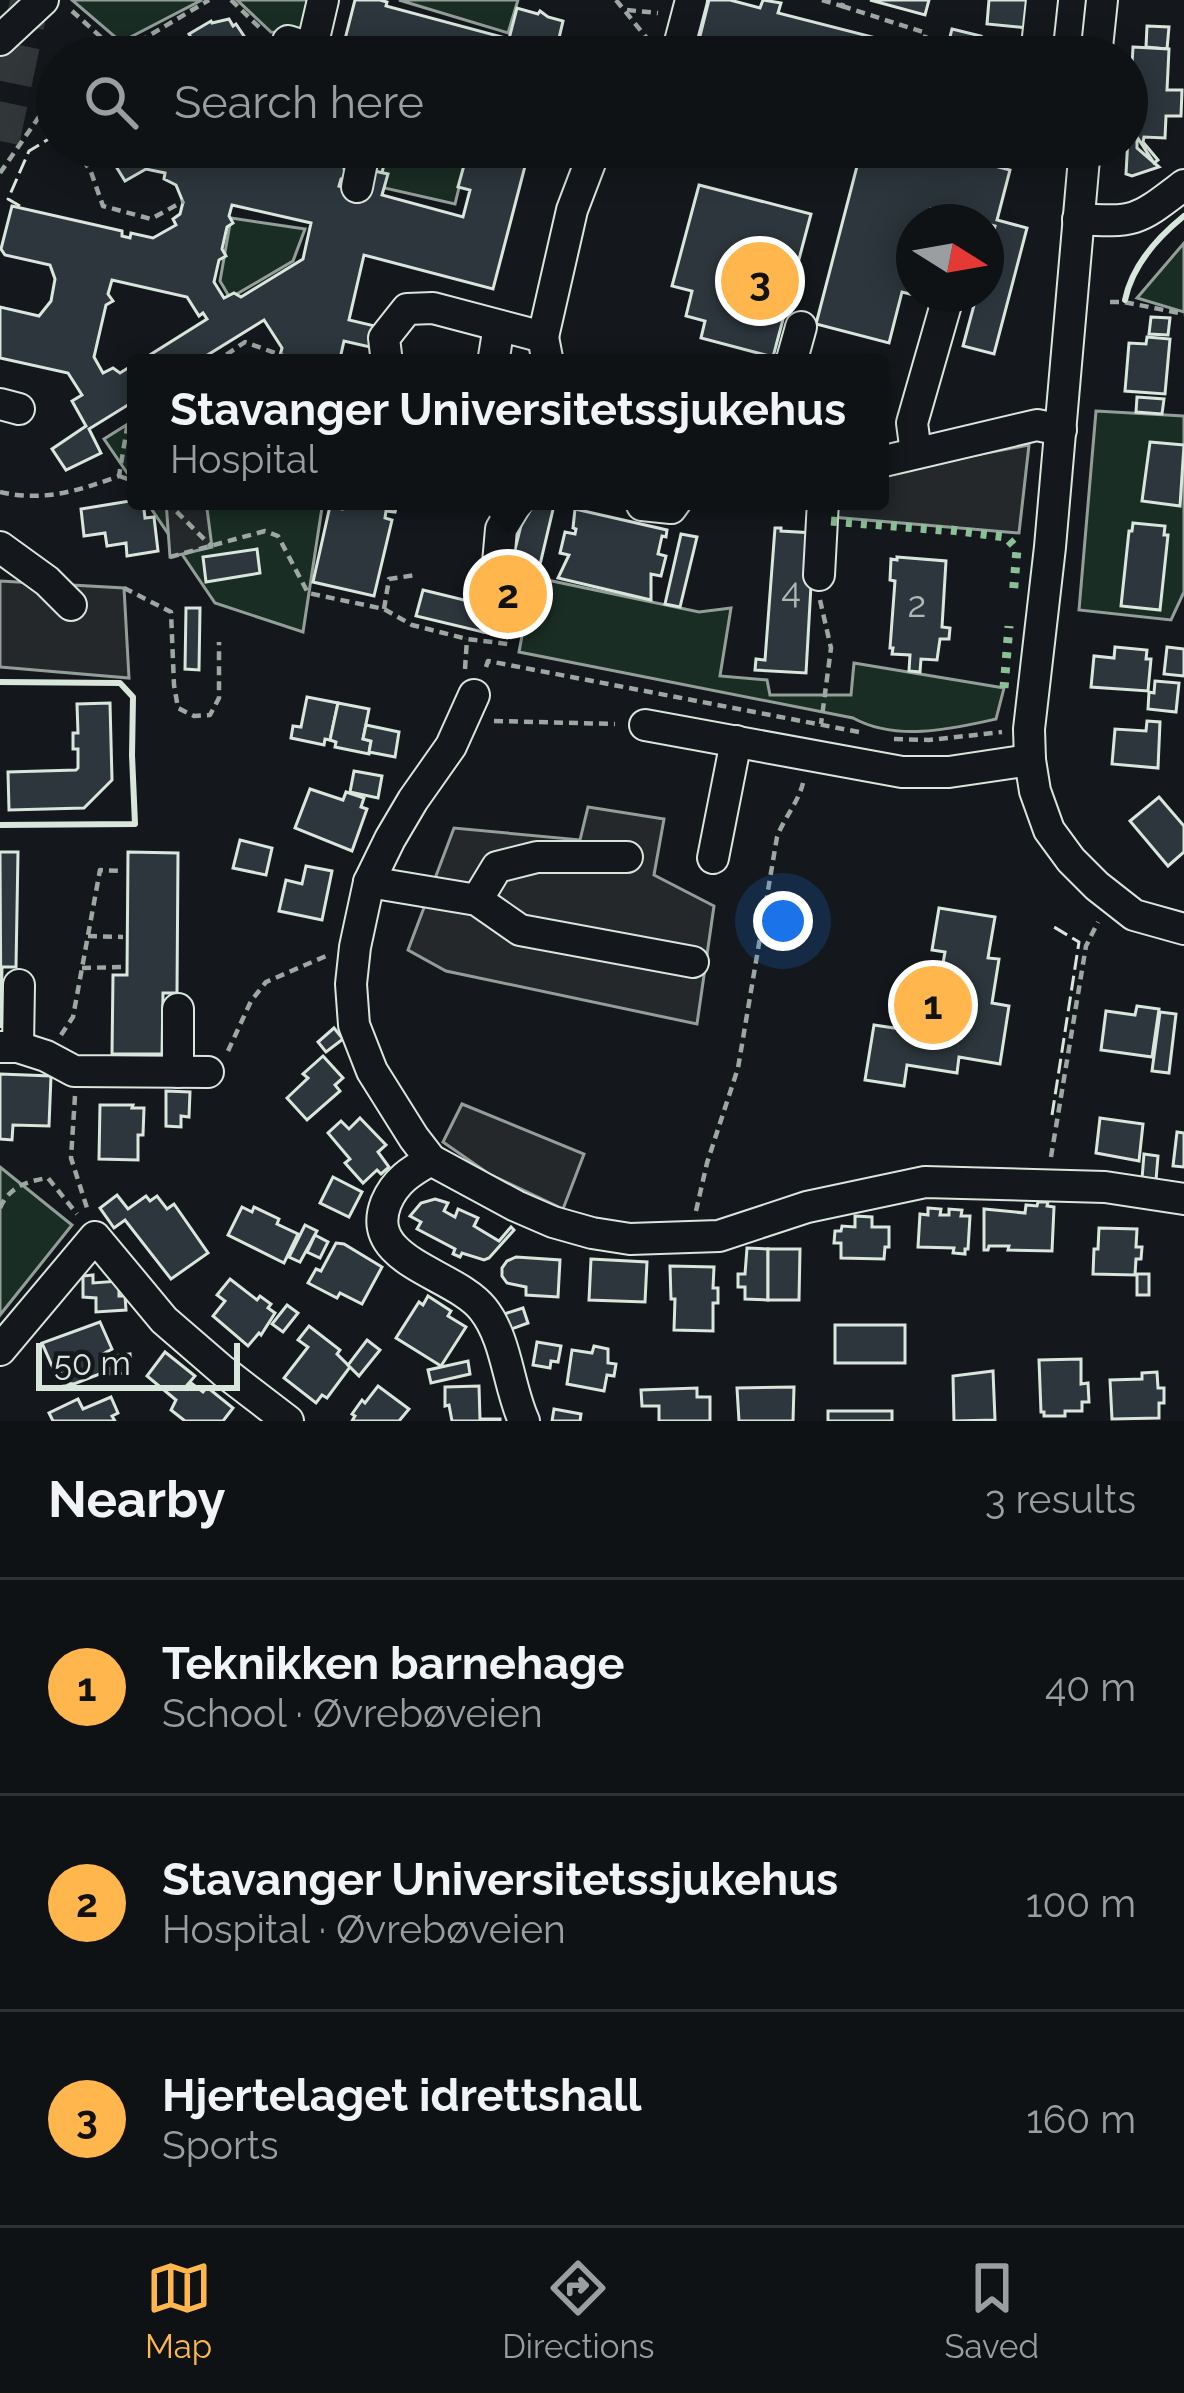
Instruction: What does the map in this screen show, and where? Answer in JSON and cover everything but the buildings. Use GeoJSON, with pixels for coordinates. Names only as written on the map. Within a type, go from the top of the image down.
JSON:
{"type":"FeatureCollection","features":[{"type":"Feature","properties":{"kind":"street"},"geometry":{"type":"LineString","coordinates":[[306,36],[323,0]]}},
{"type":"Feature","properties":{"kind":"street"},"geometry":{"type":"LineString","coordinates":[[681,36],[692,0]]}},
{"type":"Feature","properties":{"kind":"street"},"geometry":{"type":"LineString","coordinates":[[1037,36],[1042,0]]}},
{"type":"Feature","properties":{"kind":"street"},"geometry":{"type":"LineString","coordinates":[[1098,36],[1102,0]]}},
{"type":"Feature","properties":{"kind":"street"},"geometry":{"type":"LineString","coordinates":[[0,40],[56,4]]}},
{"type":"Feature","properties":{"kind":"street"},"geometry":{"type":"LineString","coordinates":[[357,187],[361,168]]}},
{"type":"Feature","properties":{"kind":"street"},"geometry":{"type":"LineString","coordinates":[[386,354],[384,338],[407,309],[433,308],[499,326],[545,350],[572,210],[588,168]]}},
{"type":"Feature","properties":{"kind":"street"},"geometry":{"type":"LineString","coordinates":[[1083,168],[1029,729],[1030,760],[1049,830],[1071,860],[1134,915],[1184,929]]}},
{"type":"Feature","properties":{"kind":"street"},"geometry":{"type":"LineString","coordinates":[[1078,219],[1136,219],[1184,185]]}},
{"type":"Feature","properties":{"kind":"street"},"geometry":{"type":"LineString","coordinates":[[916,453],[912,423],[944,312]]}},
{"type":"Feature","properties":{"kind":"street"},"geometry":{"type":"LineString","coordinates":[[494,354],[499,326]]}},
{"type":"Feature","properties":{"kind":"street"},"geometry":{"type":"LineString","coordinates":[[793,354],[801,326]]}},
{"type":"Feature","properties":{"kind":"street"},"geometry":{"type":"LineString","coordinates":[[889,460],[1037,425],[1061,430]]}},
{"type":"Feature","properties":{"kind":"street"},"geometry":{"type":"LineString","coordinates":[[496,586],[501,530],[513,510]]}},
{"type":"Feature","properties":{"kind":"street"},"geometry":{"type":"LineString","coordinates":[[819,575],[823,510]]}},
{"type":"Feature","properties":{"kind":"street"},"geometry":{"type":"LineString","coordinates":[[0,547],[47,581],[70,605]]}},
{"type":"Feature","properties":{"kind":"street"},"geometry":{"type":"LineString","coordinates":[[468,708],[451,746],[390,839],[369,882],[351,984],[354,1025],[371,1070],[431,1160],[516,1206],[592,1234],[630,1239],[719,1236],[807,1207],[925,1182],[1105,1187],[1184,1199]]}},
{"type":"Feature","properties":{"kind":"street"},"geometry":{"type":"LineString","coordinates":[[645,725],[902,772],[949,772],[1030,760]]}},
{"type":"Feature","properties":{"kind":"street"},"geometry":{"type":"LineString","coordinates":[[713,858],[736,741]]}},
{"type":"Feature","properties":{"kind":"street"},"geometry":{"type":"LineString","coordinates":[[477,900],[497,867],[536,857],[627,857]]}},
{"type":"Feature","properties":{"kind":"street"},"geometry":{"type":"LineString","coordinates":[[369,882],[477,900],[520,930],[693,962]]}},
{"type":"Feature","properties":{"kind":"street"},"geometry":{"type":"LineString","coordinates":[[19,985],[34,1055],[193,1072],[178,1009]]}},
{"type":"Feature","properties":{"kind":"street"},"geometry":{"type":"LineString","coordinates":[[431,1160],[392,1190],[382,1214],[385,1238],[400,1256],[480,1305],[494,1325],[524,1421]]}},
{"type":"Feature","properties":{"kind":"street"},"geometry":{"type":"LineString","coordinates":[[0,1350],[95,1237],[164,1320],[288,1421]]}},
{"type":"Feature","properties":{"kind":"path"},"geometry":{"type":"LineString","coordinates":[[148,36],[209,0]]}},
{"type":"Feature","properties":{"kind":"path"},"geometry":{"type":"LineString","coordinates":[[231,0],[288,36]]}},
{"type":"Feature","properties":{"kind":"path"},"geometry":{"type":"LineString","coordinates":[[616,0],[645,36]]}},
{"type":"Feature","properties":{"kind":"path"},"geometry":{"type":"LineString","coordinates":[[822,0],[843,3],[925,36]]}},
{"type":"Feature","properties":{"kind":"path"},"geometry":{"type":"LineString","coordinates":[[56,4],[99,36]]}},
{"type":"Feature","properties":{"kind":"path"},"geometry":{"type":"LineString","coordinates":[[0,173],[36,121]]}},
{"type":"Feature","properties":{"kind":"path"},"geometry":{"type":"LineString","coordinates":[[89,168],[103,206],[151,219],[184,201]]}},
{"type":"Feature","properties":{"kind":"path"},"geometry":{"type":"LineString","coordinates":[[1110,302],[1184,314]]}},
{"type":"Feature","properties":{"kind":"path"},"geometry":{"type":"LineString","coordinates":[[227,354],[245,342],[278,354]]}},
{"type":"Feature","properties":{"kind":"path"},"geometry":{"type":"LineString","coordinates":[[119,476],[127,428]]}},
{"type":"Feature","properties":{"kind":"path"},"geometry":{"type":"LineString","coordinates":[[0,492],[27,498],[77,491],[119,476],[127,479]]}},
{"type":"Feature","properties":{"kind":"path"},"geometry":{"type":"LineString","coordinates":[[175,510],[212,547]]}},
{"type":"Feature","properties":{"kind":"path"},"geometry":{"type":"LineString","coordinates":[[170,557],[266,531],[278,536],[308,593],[384,608],[412,625],[508,644],[517,610]]}},
{"type":"Feature","properties":{"kind":"path"},"geometry":{"type":"LineString","coordinates":[[384,608],[389,579],[416,575]]}},
{"type":"Feature","properties":{"kind":"path"},"geometry":{"type":"LineString","coordinates":[[124,588],[171,612],[178,708],[194,716],[210,715],[219,698],[219,642]]}},
{"type":"Feature","properties":{"kind":"path"},"geometry":{"type":"LineString","coordinates":[[820,609],[831,648],[821,724]]}},
{"type":"Feature","properties":{"kind":"path"},"geometry":{"type":"LineString","coordinates":[[464,660],[467,639]]}},
{"type":"Feature","properties":{"kind":"path"},"geometry":{"type":"LineString","coordinates":[[645,725],[468,708],[488,661],[861,733]]}},
{"type":"Feature","properties":{"kind":"path"},"geometry":{"type":"LineString","coordinates":[[891,739],[929,740],[1006,731]]}},
{"type":"Feature","properties":{"kind":"path"},"geometry":{"type":"LineString","coordinates":[[690,1239],[707,1162],[738,1068],[777,837],[800,797],[802,783]]}},
{"type":"Feature","properties":{"kind":"path"},"geometry":{"type":"LineString","coordinates":[[95,1237],[34,1055],[73,1018],[100,870],[121,871]]}},
{"type":"Feature","properties":{"kind":"path"},"geometry":{"type":"LineString","coordinates":[[1046,1184],[1087,946],[1101,917]]}},
{"type":"Feature","properties":{"kind":"path"},"geometry":{"type":"LineString","coordinates":[[88,936],[123,938]]}},
{"type":"Feature","properties":{"kind":"path"},"geometry":{"type":"LineString","coordinates":[[193,1072],[226,1056],[251,1001],[266,982],[333,953]]}},
{"type":"Feature","properties":{"kind":"path"},"geometry":{"type":"LineString","coordinates":[[82,968],[122,967]]}},
{"type":"Feature","properties":{"kind":"path"},"geometry":{"type":"LineString","coordinates":[[0,1208],[25,1181],[49,1178],[95,1237]]}},
{"type":"Feature","properties":{"kind":"green space"},"geometry":{"type":"Polygon","coordinates":[[[72,0],[202,0],[133,36],[114,36],[72,0]]]}},
{"type":"Feature","properties":{"kind":"green space"},"geometry":{"type":"Polygon","coordinates":[[[237,0],[318,0],[310,35],[271,32],[237,0]]]}},
{"type":"Feature","properties":{"kind":"green space"},"geometry":{"type":"Polygon","coordinates":[[[399,0],[518,0],[508,33],[399,0]]]}},
{"type":"Feature","properties":{"kind":"green space"},"geometry":{"type":"Polygon","coordinates":[[[362,168],[464,168],[455,204],[358,182],[362,168]]]}},
{"type":"Feature","properties":{"kind":"green space"},"geometry":{"type":"Polygon","coordinates":[[[231,218],[305,229],[293,261],[230,298],[220,281],[231,218]]]}},
{"type":"Feature","properties":{"kind":"green space"},"geometry":{"type":"Polygon","coordinates":[[[1184,243],[1184,312],[1137,298],[1184,243]]]}},
{"type":"Feature","properties":{"kind":"green space"},"geometry":{"type":"Polygon","coordinates":[[[1096,411],[1184,416],[1184,592],[1171,620],[1079,610],[1096,411]]]}},
{"type":"Feature","properties":{"kind":"green space"},"geometry":{"type":"Polygon","coordinates":[[[127,425],[127,473],[104,439],[127,425]]]}},
{"type":"Feature","properties":{"kind":"green space"},"geometry":{"type":"Polygon","coordinates":[[[152,510],[322,510],[303,632],[215,603],[152,510]]]}},
{"type":"Feature","properties":{"kind":"green space"},"geometry":{"type":"Polygon","coordinates":[[[533,577],[699,612],[731,608],[720,676],[767,680],[770,695],[851,695],[854,663],[1004,688],[996,719],[924,731],[888,730],[853,718],[519,652],[533,577]]]}},
{"type":"Feature","properties":{"kind":"green space"},"geometry":{"type":"Polygon","coordinates":[[[0,1167],[72,1225],[0,1315],[0,1167]]]}},
{"type":"Feature","properties":{"kind":"shaded area"},"geometry":{"type":"Polygon","coordinates":[[[1029,445],[1019,533],[832,517],[832,510],[889,510],[889,471],[1029,445]]]}},
{"type":"Feature","properties":{"kind":"shaded area"},"geometry":{"type":"Polygon","coordinates":[[[167,510],[207,510],[212,547],[170,557],[167,510]]]}},
{"type":"Feature","properties":{"kind":"shaded area"},"geometry":{"type":"Polygon","coordinates":[[[0,581],[124,588],[129,678],[0,667],[0,581]]]}},
{"type":"Feature","properties":{"kind":"shaded area"},"geometry":{"type":"Polygon","coordinates":[[[588,807],[664,819],[654,875],[714,906],[697,1024],[446,971],[408,950],[454,828],[580,840],[588,807]]]}},
{"type":"Feature","properties":{"kind":"shaded area"},"geometry":{"type":"Polygon","coordinates":[[[462,1104],[584,1154],[563,1209],[489,1174],[443,1142],[462,1104]]]}},
{"type":"Feature","properties":{"kind":"tunnel"},"geometry":{"type":"LineString","coordinates":[[0,141],[30,0]]}},
{"type":"Feature","properties":{"kind":"hedge"},"geometry":{"type":"LineString","coordinates":[[831,521],[942,530]]}},
{"type":"Feature","properties":{"kind":"hedge"},"geometry":{"type":"LineString","coordinates":[[951,530],[1006,537],[1017,549],[1013,597]]}},
{"type":"Feature","properties":{"kind":"hedge"},"geometry":{"type":"LineString","coordinates":[[1004,688],[1009,626]]}},
{"type":"Feature","properties":{"kind":"fence"},"geometry":{"type":"LineString","coordinates":[[20,206],[8,199],[29,151],[36,147]]}},
{"type":"Feature","properties":{"kind":"fence"},"geometry":{"type":"LineString","coordinates":[[382,173],[383,168]]}},
{"type":"Feature","properties":{"kind":"fence"},"geometry":{"type":"LineString","coordinates":[[1052,1115],[1079,942],[1054,927]]}},
{"type":"Feature","properties":{"kind":"wall"},"geometry":{"type":"LineString","coordinates":[[1125,300],[1147,253],[1184,216]]}},
{"type":"Feature","properties":{"kind":"wall"},"geometry":{"type":"LineString","coordinates":[[0,682],[120,683],[133,697],[135,824],[0,825]]}},
{"type":"Feature","properties":{"kind":"place","name":"Hjertelaget idrettshall"},"geometry":{"type":"Point","coordinates":[760,281]}},
{"type":"Feature","properties":{"kind":"place","name":"Stavanger Universitetssjukehus"},"geometry":{"type":"Point","coordinates":[508,594]}},
{"type":"Feature","properties":{"kind":"place","name":"Teknikken barnehage"},"geometry":{"type":"Point","coordinates":[933,1005]}}]}
